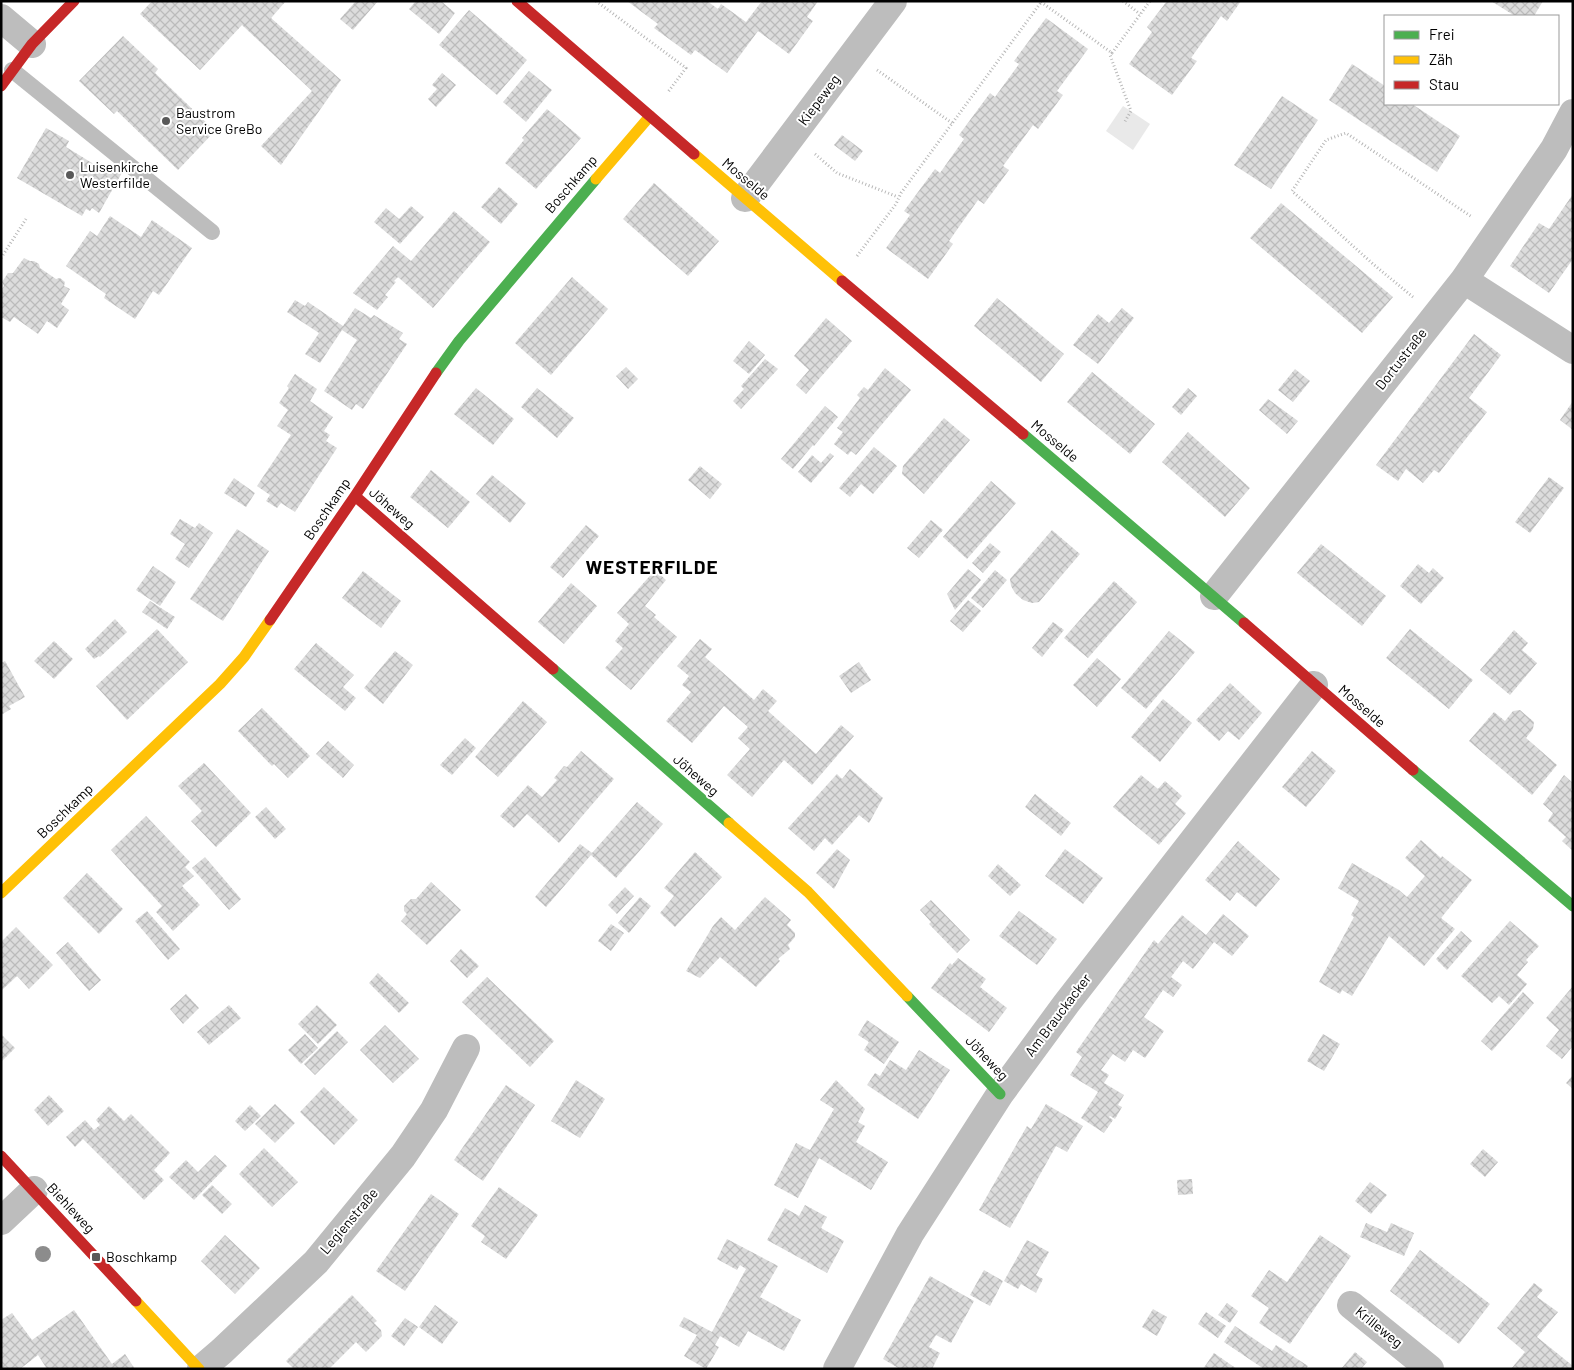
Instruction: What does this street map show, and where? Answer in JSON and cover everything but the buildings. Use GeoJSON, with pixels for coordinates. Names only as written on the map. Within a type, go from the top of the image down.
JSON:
{"type":"FeatureCollection","features":[{"type":"Feature","properties":{"kind":"street"},"geometry":{"type":"LineString","coordinates":[[1,86],[32,44],[74,1]]}},
{"type":"Feature","properties":{"kind":"street","name":"Mosselde"},"geometry":{"type":"LineString","coordinates":[[517,1],[745,198],[1214,596],[1314,685],[1573,906]]}},
{"type":"Feature","properties":{"kind":"street","name":"Kiepeweg"},"geometry":{"type":"LineString","coordinates":[[745,198],[893,1]]}},
{"type":"Feature","properties":{"kind":"street"},"geometry":{"type":"LineString","coordinates":[[1,18],[32,44]]}},
{"type":"Feature","properties":{"kind":"street","name":"Dortustraße"},"geometry":{"type":"LineString","coordinates":[[1214,596],[1464,280],[1554,149],[1573,113]]}},
{"type":"Feature","properties":{"kind":"street","name":"Boschkamp"},"geometry":{"type":"LineString","coordinates":[[1,893],[220,684],[244,658],[459,341],[650,116]]}},
{"type":"Feature","properties":{"kind":"street"},"geometry":{"type":"LineString","coordinates":[[1464,280],[1573,350]]}},
{"type":"Feature","properties":{"kind":"street","name":"Jöheweg"},"geometry":{"type":"LineString","coordinates":[[355,496],[808,892],[1000,1094]]}},
{"type":"Feature","properties":{"kind":"street","name":"Am Brauckacker"},"geometry":{"type":"LineString","coordinates":[[837,1369],[910,1234],[1000,1094],[1066,1004],[1314,685]]}},
{"type":"Feature","properties":{"kind":"street","name":"Legienstraße"},"geometry":{"type":"LineString","coordinates":[[200,1369],[222,1351],[316,1262],[397,1164],[434,1110],[466,1048]]}},
{"type":"Feature","properties":{"kind":"street","name":"Biehleweg"},"geometry":{"type":"LineString","coordinates":[[1,1156],[200,1369]]}},
{"type":"Feature","properties":{"kind":"street"},"geometry":{"type":"LineString","coordinates":[[1,1221],[34,1190]]}},
{"type":"Feature","properties":{"kind":"street","name":"Krilleweg"},"geometry":{"type":"LineString","coordinates":[[1351,1305],[1430,1369]]}},
{"type":"Feature","properties":{"kind":"lane"},"geometry":{"type":"LineString","coordinates":[[12,70],[212,232]]}},
{"type":"Feature","properties":{"kind":"path"},"geometry":{"type":"LineString","coordinates":[[596,1],[686,68],[650,116]]}},
{"type":"Feature","properties":{"kind":"path"},"geometry":{"type":"LineString","coordinates":[[1123,1],[1141,14]]}},
{"type":"Feature","properties":{"kind":"path"},"geometry":{"type":"LineString","coordinates":[[1124,123],[1131,111],[1110,55],[1150,1]]}},
{"type":"Feature","properties":{"kind":"path"},"geometry":{"type":"LineString","coordinates":[[841,279],[896,204],[898,197],[1042,2],[1112,53]]}},
{"type":"Feature","properties":{"kind":"path"},"geometry":{"type":"LineString","coordinates":[[853,54],[952,123]]}},
{"type":"Feature","properties":{"kind":"path"},"geometry":{"type":"LineString","coordinates":[[1415,299],[1292,191],[1326,140],[1346,133],[1475,218]]}},
{"type":"Feature","properties":{"kind":"path"},"geometry":{"type":"LineString","coordinates":[[836,173],[898,197]]}},
{"type":"Feature","properties":{"kind":"path"},"geometry":{"type":"LineString","coordinates":[[1,258],[26,219]]}},
{"type":"Feature","properties":{"kind":"shaded area"},"geometry":{"type":"Polygon","coordinates":[[[1123,106],[1150,124],[1133,150],[1106,131],[1123,106]]]}},
{"type":"Feature","properties":{"kind":"traffic: fast"},"geometry":{"type":"LineString","coordinates":[[436,373],[459,341],[596,179]]}},
{"type":"Feature","properties":{"kind":"traffic: fast"},"geometry":{"type":"LineString","coordinates":[[1023,434],[1244,623]]}},
{"type":"Feature","properties":{"kind":"traffic: fast"},"geometry":{"type":"LineString","coordinates":[[553,669],[729,823]]}},
{"type":"Feature","properties":{"kind":"traffic: fast"},"geometry":{"type":"LineString","coordinates":[[1413,770],[1573,906]]}},
{"type":"Feature","properties":{"kind":"traffic: fast"},"geometry":{"type":"LineString","coordinates":[[907,996],[1000,1094]]}},
{"type":"Feature","properties":{"kind":"traffic: slow"},"geometry":{"type":"LineString","coordinates":[[596,179],[650,116]]}},
{"type":"Feature","properties":{"kind":"traffic: slow"},"geometry":{"type":"LineString","coordinates":[[694,154],[842,281]]}},
{"type":"Feature","properties":{"kind":"traffic: slow"},"geometry":{"type":"LineString","coordinates":[[1,893],[220,684],[244,657],[270,620]]}},
{"type":"Feature","properties":{"kind":"traffic: slow"},"geometry":{"type":"LineString","coordinates":[[729,823],[808,892],[907,996]]}},
{"type":"Feature","properties":{"kind":"traffic: slow"},"geometry":{"type":"LineString","coordinates":[[136,1301],[199,1369]]}},
{"type":"Feature","properties":{"kind":"traffic: jam"},"geometry":{"type":"LineString","coordinates":[[1,86],[32,44],[74,1]]}},
{"type":"Feature","properties":{"kind":"traffic: jam"},"geometry":{"type":"LineString","coordinates":[[517,1],[694,154]]}},
{"type":"Feature","properties":{"kind":"traffic: jam"},"geometry":{"type":"LineString","coordinates":[[842,281],[1023,434]]}},
{"type":"Feature","properties":{"kind":"traffic: jam"},"geometry":{"type":"LineString","coordinates":[[270,620],[436,373]]}},
{"type":"Feature","properties":{"kind":"traffic: jam"},"geometry":{"type":"LineString","coordinates":[[355,496],[553,669]]}},
{"type":"Feature","properties":{"kind":"traffic: jam"},"geometry":{"type":"LineString","coordinates":[[1244,623],[1413,770]]}},
{"type":"Feature","properties":{"kind":"traffic: jam"},"geometry":{"type":"LineString","coordinates":[[1,1156],[136,1301]]}},
{"type":"Feature","properties":{"kind":"place","name":"Baustrom Service GreBo"},"geometry":{"type":"Point","coordinates":[166,121]}},
{"type":"Feature","properties":{"kind":"place","name":"Luisenkirche Westerfilde"},"geometry":{"type":"Point","coordinates":[70,175]}},
{"type":"Feature","properties":{"kind":"place","name":"Boschkamp"},"geometry":{"type":"Point","coordinates":[96,1257]}},
{"type":"Feature","properties":{"kind":"district","name":"WESTERFILDE"},"geometry":{"type":"Point","coordinates":[652,567]}}]}
